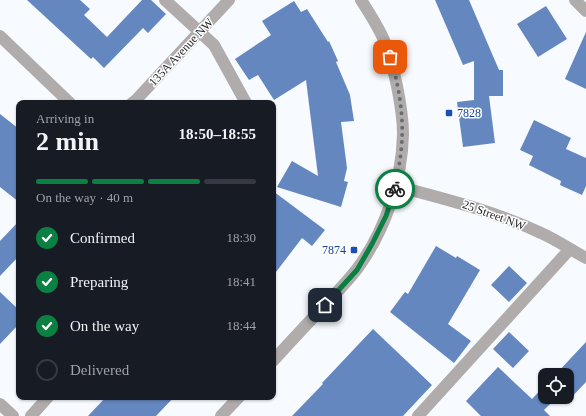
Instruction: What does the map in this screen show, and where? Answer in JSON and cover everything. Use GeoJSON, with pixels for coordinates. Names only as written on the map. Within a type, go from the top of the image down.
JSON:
{"type":"FeatureCollection","features":[{"type":"Feature","properties":{"kind":"street"},"geometry":{"type":"LineString","coordinates":[[165,0],[214,45],[244,100]]}},
{"type":"Feature","properties":{"kind":"street","name":"135A Avenue NW"},"geometry":{"type":"LineString","coordinates":[[135,100],[229,0]]}},
{"type":"Feature","properties":{"kind":"street"},"geometry":{"type":"LineString","coordinates":[[276,358],[357,270],[386,216],[396,186],[403,132],[400,101],[394,70],[386,44],[361,0]]}},
{"type":"Feature","properties":{"kind":"street"},"geometry":{"type":"LineString","coordinates":[[575,0],[586,11]]}},
{"type":"Feature","properties":{"kind":"street"},"geometry":{"type":"LineString","coordinates":[[0,36],[67,100]]}},
{"type":"Feature","properties":{"kind":"street","name":"25 Street NW"},"geometry":{"type":"LineString","coordinates":[[396,186],[482,209],[515,221],[543,233],[586,258]]}},
{"type":"Feature","properties":{"kind":"street"},"geometry":{"type":"LineString","coordinates":[[418,416],[570,249]]}},
{"type":"Feature","properties":{"kind":"street"},"geometry":{"type":"LineString","coordinates":[[31,416],[45,400]]}},
{"type":"Feature","properties":{"kind":"street"},"geometry":{"type":"LineString","coordinates":[[222,416],[236,400]]}},
{"type":"Feature","properties":{"kind":"street"},"geometry":{"type":"LineString","coordinates":[[0,404],[13,416]]}},
{"type":"Feature","properties":{"kind":"building"},"geometry":{"type":"Polygon","coordinates":[[[27,0],[80,0],[90,9],[84,15],[107,37],[142,0],[151,0],[166,14],[148,33],[143,28],[104,68],[93,57],[91,59],[27,0]]]}},
{"type":"Feature","properties":{"kind":"building"},"geometry":{"type":"Polygon","coordinates":[[[435,0],[469,0],[499,70],[503,70],[503,96],[489,96],[495,143],[463,147],[457,102],[474,100],[474,61],[463,65],[435,0]]]}},
{"type":"Feature","properties":{"kind":"building"},"geometry":{"type":"Polygon","coordinates":[[[294,1],[301,12],[307,9],[328,42],[329,41],[350,95],[354,121],[341,122],[347,168],[344,181],[348,182],[341,207],[277,187],[292,161],[318,176],[306,80],[274,100],[258,75],[249,80],[235,59],[271,35],[262,21],[294,1]]]}},
{"type":"Feature","properties":{"kind":"building"},"geometry":{"type":"Polygon","coordinates":[[[546,6],[567,39],[538,57],[517,24],[546,6]]]}},
{"type":"Feature","properties":{"kind":"building"},"geometry":{"type":"Polygon","coordinates":[[[586,32],[586,89],[565,79],[586,32]]]}},
{"type":"Feature","properties":{"kind":"building"},"geometry":{"type":"Polygon","coordinates":[[[0,114],[16,127],[16,200],[0,187],[0,114]]]}},
{"type":"Feature","properties":{"kind":"building"},"geometry":{"type":"Polygon","coordinates":[[[534,120],[571,138],[566,149],[586,158],[586,186],[582,195],[560,185],[561,181],[529,165],[533,156],[520,150],[534,120]]]}},
{"type":"Feature","properties":{"kind":"building"},"geometry":{"type":"Polygon","coordinates":[[[276,193],[325,230],[312,246],[302,238],[276,272],[276,193]]]}},
{"type":"Feature","properties":{"kind":"building"},"geometry":{"type":"Polygon","coordinates":[[[16,224],[16,259],[0,276],[0,241],[16,224]]]}},
{"type":"Feature","properties":{"kind":"building"},"geometry":{"type":"Polygon","coordinates":[[[436,246],[456,258],[457,256],[480,270],[448,324],[471,341],[454,363],[390,312],[405,292],[408,294],[436,246]]]}},
{"type":"Feature","properties":{"kind":"building"},"geometry":{"type":"Polygon","coordinates":[[[509,266],[527,283],[509,302],[491,285],[509,266]]]}},
{"type":"Feature","properties":{"kind":"building"},"geometry":{"type":"Polygon","coordinates":[[[0,292],[16,307],[16,327],[0,344],[0,292]]]}},
{"type":"Feature","properties":{"kind":"building"},"geometry":{"type":"Polygon","coordinates":[[[373,329],[432,385],[403,416],[292,416],[323,384],[322,383],[373,329]]]}},
{"type":"Feature","properties":{"kind":"building"},"geometry":{"type":"Polygon","coordinates":[[[509,332],[529,351],[513,368],[493,349],[509,332]]]}},
{"type":"Feature","properties":{"kind":"building"},"geometry":{"type":"Polygon","coordinates":[[[586,342],[586,382],[574,395],[574,368],[562,368],[586,342]]]}},
{"type":"Feature","properties":{"kind":"building"},"geometry":{"type":"Polygon","coordinates":[[[498,367],[532,399],[538,393],[538,404],[550,404],[544,410],[550,416],[481,416],[466,401],[498,367]]]}},
{"type":"Feature","properties":{"kind":"building"},"geometry":{"type":"Polygon","coordinates":[[[103,400],[171,400],[156,416],[88,416],[103,400]]]}},
{"type":"Feature","properties":{"kind":"way so far"},"geometry":{"type":"LineString","coordinates":[[390,57],[400,101],[403,132],[401,156],[395,189]]}},
{"type":"Feature","properties":{"kind":"place","name":"7828"},"geometry":{"type":"Point","coordinates":[449,113]}},
{"type":"Feature","properties":{"kind":"place","name":"7874"},"geometry":{"type":"Point","coordinates":[354,250]}},
{"type":"Feature","properties":{"kind":"route"},"geometry":{"type":"LineString","coordinates":[[325,305],[357,270],[386,216],[395,189]]}}]}
